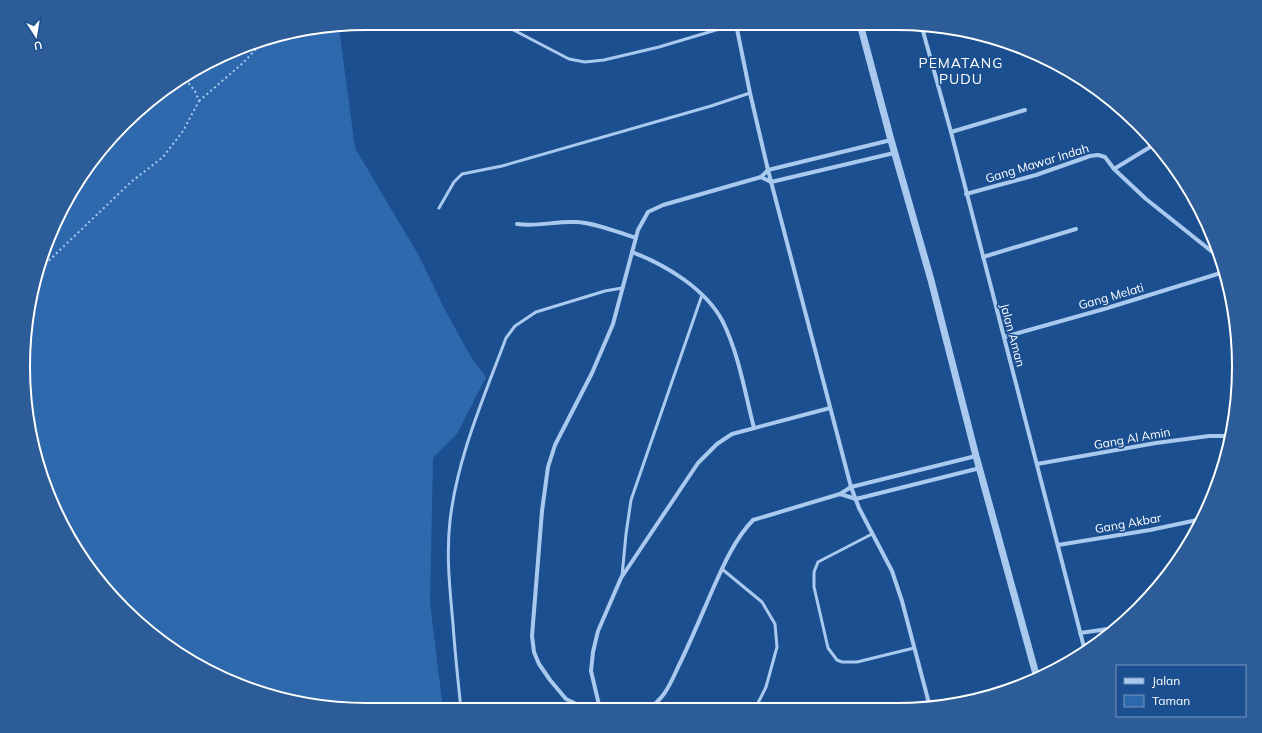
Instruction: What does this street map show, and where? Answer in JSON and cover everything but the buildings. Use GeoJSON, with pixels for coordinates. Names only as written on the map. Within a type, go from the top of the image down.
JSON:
{"type":"FeatureCollection","features":[{"type":"Feature","properties":{"kind":"street"},"geometry":{"type":"LineString","coordinates":[[737,30],[750,94],[768,170],[851,487],[859,508],[892,571],[902,601],[928,701]]}},
{"type":"Feature","properties":{"kind":"street"},"geometry":{"type":"LineString","coordinates":[[862,30],[1035,672]]}},
{"type":"Feature","properties":{"kind":"street","name":"Jalan Aman"},"geometry":{"type":"LineString","coordinates":[[923,31],[951,132],[1084,645]]}},
{"type":"Feature","properties":{"kind":"street"},"geometry":{"type":"LineString","coordinates":[[951,132],[1025,110]]}},
{"type":"Feature","properties":{"kind":"street"},"geometry":{"type":"LineString","coordinates":[[574,703],[566,699],[539,664],[534,652],[532,636],[542,512],[548,467],[555,444],[592,373],[613,324],[638,230],[648,212],[663,205],[761,177],[768,170],[891,140]]}},
{"type":"Feature","properties":{"kind":"street"},"geometry":{"type":"LineString","coordinates":[[1114,169],[1150,147]]}},
{"type":"Feature","properties":{"kind":"street"},"geometry":{"type":"LineString","coordinates":[[761,177],[772,182],[894,153]]}},
{"type":"Feature","properties":{"kind":"street","name":"Gang Mawar Indah"},"geometry":{"type":"LineString","coordinates":[[966,194],[1036,175],[1090,156],[1098,155],[1105,157],[1114,169],[1146,199],[1211,251]]}},
{"type":"Feature","properties":{"kind":"street"},"geometry":{"type":"LineString","coordinates":[[517,224],[548,225],[576,222],[600,226],[636,238]]}},
{"type":"Feature","properties":{"kind":"street"},"geometry":{"type":"LineString","coordinates":[[983,258],[1076,229]]}},
{"type":"Feature","properties":{"kind":"street"},"geometry":{"type":"LineString","coordinates":[[632,252],[652,260],[680,277],[712,305],[723,322],[733,347],[754,428]]}},
{"type":"Feature","properties":{"kind":"street","name":"Gang Melati"},"geometry":{"type":"LineString","coordinates":[[1004,337],[1111,307],[1219,273]]}},
{"type":"Feature","properties":{"kind":"street"},"geometry":{"type":"LineString","coordinates":[[599,703],[591,671],[593,652],[598,631],[622,578],[698,463],[717,444],[732,434],[830,408]]}},
{"type":"Feature","properties":{"kind":"street","name":"Gang Al Amin"},"geometry":{"type":"LineString","coordinates":[[1037,464],[1156,443],[1209,436],[1225,436]]}},
{"type":"Feature","properties":{"kind":"street"},"geometry":{"type":"LineString","coordinates":[[657,703],[666,692],[722,569],[744,530],[753,520],[840,494],[851,487],[976,456]]}},
{"type":"Feature","properties":{"kind":"street"},"geometry":{"type":"LineString","coordinates":[[840,494],[856,499],[980,468]]}},
{"type":"Feature","properties":{"kind":"street","name":"Gang Akbar"},"geometry":{"type":"LineString","coordinates":[[1058,545],[1150,530],[1194,521]]}},
{"type":"Feature","properties":{"kind":"street"},"geometry":{"type":"LineString","coordinates":[[1080,633],[1104,630]]}},
{"type":"Feature","properties":{"kind":"lane"},"geometry":{"type":"LineString","coordinates":[[514,30],[569,58],[585,62],[604,60],[659,47],[716,30]]}},
{"type":"Feature","properties":{"kind":"lane"},"geometry":{"type":"LineString","coordinates":[[439,208],[454,182],[462,174],[502,166],[750,94]]}},
{"type":"Feature","properties":{"kind":"lane"},"geometry":{"type":"LineString","coordinates":[[460,703],[448,559],[450,521],[459,476],[469,441],[506,338],[515,326],[536,312],[598,292],[622,288]]}},
{"type":"Feature","properties":{"kind":"lane"},"geometry":{"type":"LineString","coordinates":[[622,578],[631,500],[702,295]]}},
{"type":"Feature","properties":{"kind":"lane"},"geometry":{"type":"LineString","coordinates":[[872,534],[818,562],[814,572],[814,587],[828,648],[837,660],[842,662],[857,662],[914,648]]}},
{"type":"Feature","properties":{"kind":"lane"},"geometry":{"type":"LineString","coordinates":[[722,569],[762,602],[775,624],[776,647],[766,688],[758,703]]}},
{"type":"Feature","properties":{"kind":"path"},"geometry":{"type":"LineString","coordinates":[[46,263],[131,182],[163,157],[183,131],[199,101],[243,63],[256,49]]}},
{"type":"Feature","properties":{"kind":"path"},"geometry":{"type":"LineString","coordinates":[[188,82],[195,91],[199,101]]}},
{"type":"Feature","properties":{"kind":"green space"},"geometry":{"type":"Polygon","coordinates":[[[339,31],[355,148],[419,256],[446,312],[471,357],[486,377],[457,434],[433,458],[430,603],[442,703],[366,703],[323,700],[279,692],[258,685],[198,658],[162,633],[129,604],[100,571],[75,535],[56,495],[41,454],[36,432],[31,389],[30,366],[33,323],[41,279],[48,258],[75,198],[100,162],[114,145],[145,114],[162,100],[198,75],[238,56],[279,41],[301,36],[339,31]]]}},
{"type":"Feature","properties":{"kind":"district","name":"PEMATANG PUDU"},"geometry":{"type":"Point","coordinates":[961,72]}}]}
